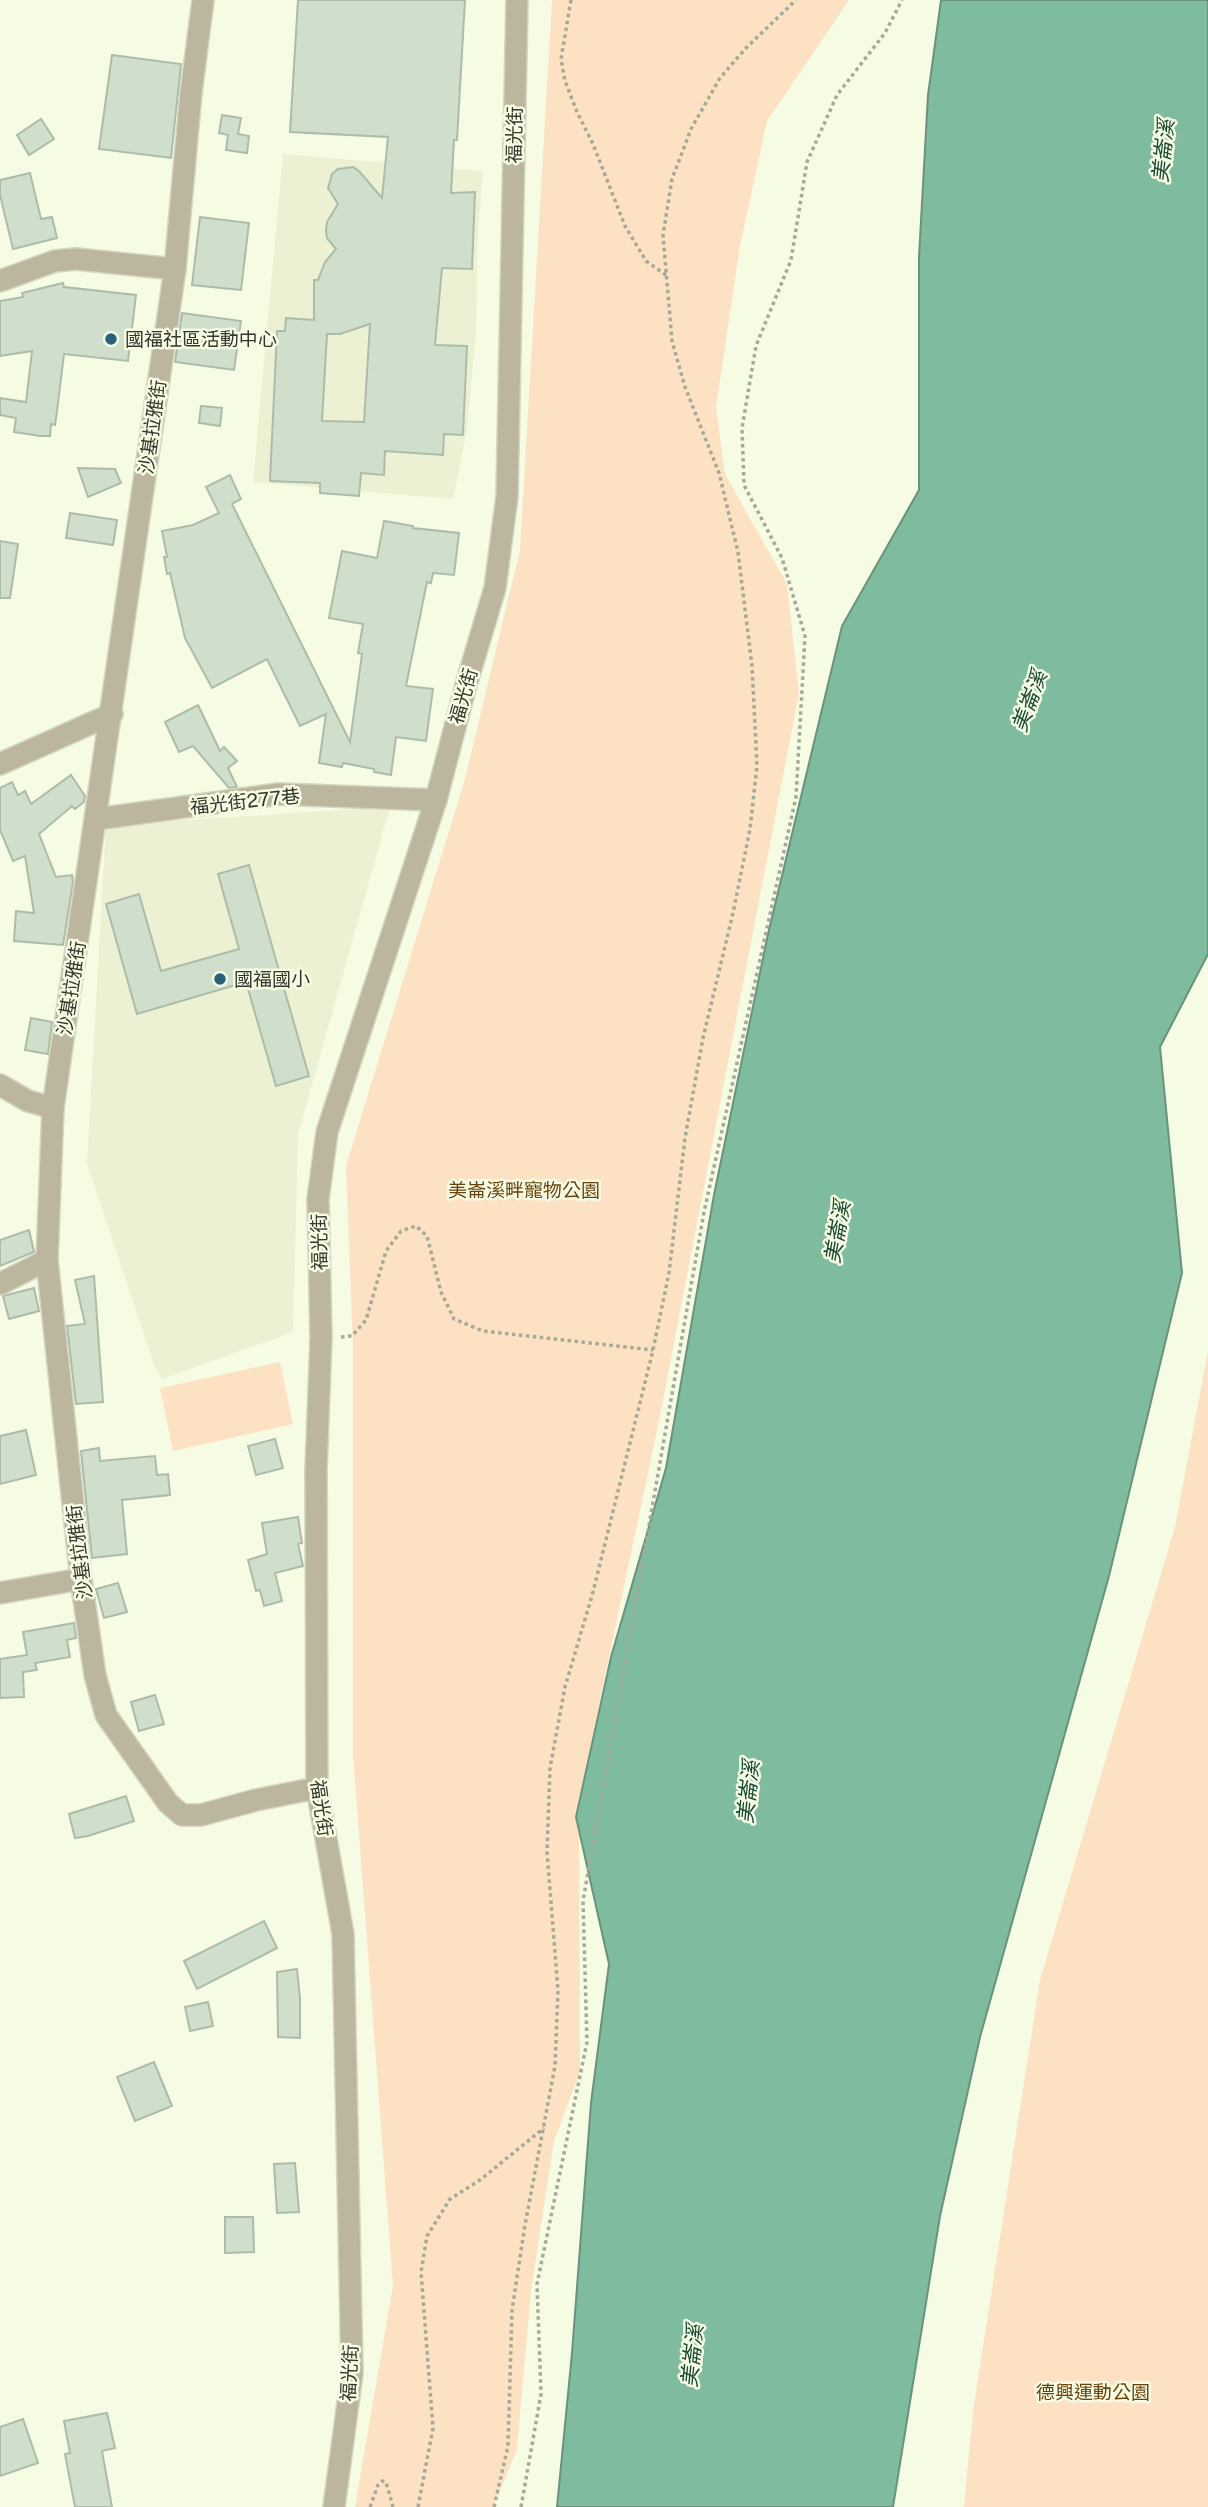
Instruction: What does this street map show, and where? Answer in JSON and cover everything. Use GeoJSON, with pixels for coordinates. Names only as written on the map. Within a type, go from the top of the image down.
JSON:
{"type":"FeatureCollection","features":[{"type":"Feature","properties":{"kind":"street","name":"沙基拉雅街"},"geometry":{"type":"LineString","coordinates":[[203,0],[191,93],[175,268],[53,1108],[47,1260],[81,1579],[94,1675],[106,1715],[167,1803],[182,1815],[201,1815],[256,1800],[317,1788]]}},
{"type":"Feature","properties":{"kind":"street","name":"福光街"},"geometry":{"type":"LineString","coordinates":[[334,2507],[352,2373],[343,1934],[317,1788],[316,1470],[321,1338],[318,1199],[327,1132],[436,800],[495,588],[507,496],[517,0]]}},
{"type":"Feature","properties":{"kind":"street"},"geometry":{"type":"LineString","coordinates":[[0,281],[55,261],[76,259],[175,268]]}},
{"type":"Feature","properties":{"kind":"street"},"geometry":{"type":"LineString","coordinates":[[0,764],[112,714]]}},
{"type":"Feature","properties":{"kind":"street","name":"福光街277巷"},"geometry":{"type":"LineString","coordinates":[[97,819],[279,794],[436,800]]}},
{"type":"Feature","properties":{"kind":"street"},"geometry":{"type":"LineString","coordinates":[[0,1085],[28,1101],[53,1108]]}},
{"type":"Feature","properties":{"kind":"street"},"geometry":{"type":"LineString","coordinates":[[0,1284],[47,1260]]}},
{"type":"Feature","properties":{"kind":"street"},"geometry":{"type":"LineString","coordinates":[[0,1594],[81,1579]]}},
{"type":"Feature","properties":{"kind":"path"},"geometry":{"type":"LineString","coordinates":[[571,0],[561,59],[565,82],[625,226],[646,261],[666,275]]}},
{"type":"Feature","properties":{"kind":"path"},"geometry":{"type":"LineString","coordinates":[[494,2507],[508,2446],[512,2310],[524,2225],[555,2066],[558,1990],[547,1852],[550,1768],[565,1687],[593,1592],[653,1350],[669,1273],[685,1138],[703,1038],[750,829],[757,766],[752,666],[738,552],[719,473],[685,387],[672,341],[663,235],[670,191],[691,129],[720,78],[746,48],[796,0]]}},
{"type":"Feature","properties":{"kind":"path"},"geometry":{"type":"LineString","coordinates":[[521,2507],[541,2394],[537,2284],[587,2042],[583,1901],[704,1212],[796,797],[805,636],[782,558],[744,485],[742,428],[756,346],[791,260],[807,162],[837,95],[885,33],[902,0]]}},
{"type":"Feature","properties":{"kind":"path"},"geometry":{"type":"LineString","coordinates":[[321,1338],[352,1336],[366,1320],[386,1251],[401,1231],[416,1226],[427,1236],[441,1292],[454,1319],[483,1331],[653,1350]]}},
{"type":"Feature","properties":{"kind":"path"},"geometry":{"type":"LineString","coordinates":[[418,2507],[433,2428],[421,2272],[427,2236],[450,2199],[480,2180],[544,2128]]}},
{"type":"Feature","properties":{"kind":"path"},"geometry":{"type":"LineString","coordinates":[[370,2507],[378,2484],[382,2481],[386,2482],[393,2507]]}},
{"type":"Feature","properties":{"kind":"shaded area"},"geometry":{"type":"Polygon","coordinates":[[[283,154],[482,171],[483,166],[477,250],[476,333],[467,430],[453,499],[253,482],[283,154]]]}},
{"type":"Feature","properties":{"kind":"shaded area","name":"國福國小"},"geometry":{"type":"Polygon","coordinates":[[[390,807],[298,1134],[293,1332],[162,1379],[154,1365],[87,1164],[106,825],[390,807]]]}},
{"type":"Feature","properties":{"kind":"green space","name":"美崙溪畔寵物公園"},"geometry":{"type":"Polygon","coordinates":[[[552,0],[849,0],[767,121],[740,246],[716,407],[725,474],[787,584],[799,693],[659,1421],[579,1799],[580,2072],[554,2141],[531,2291],[517,2449],[493,2507],[355,2507],[393,2286],[353,1754],[353,1348],[346,1166],[465,779],[520,550],[552,0]]]}},
{"type":"Feature","properties":{"kind":"green space","name":"德興運動公園"},"geometry":{"type":"Polygon","coordinates":[[[1208,1351],[1208,2507],[964,2507],[973,2411],[1040,1980],[1175,1527],[1208,1351]]]}},
{"type":"Feature","properties":{"kind":"green space"},"geometry":{"type":"Polygon","coordinates":[[[280,1362],[293,1424],[173,1451],[160,1388],[280,1362]]]}},
{"type":"Feature","properties":{"kind":"water","name":"美崙溪"},"geometry":{"type":"Polygon","coordinates":[[[941,0],[1208,0],[1208,954],[1160,1047],[1182,1273],[1109,1576],[980,2037],[940,2216],[893,2507],[557,2507],[591,2103],[609,1964],[576,1817],[611,1657],[666,1468],[714,1195],[768,934],[842,626],[919,490],[919,257],[928,95],[941,0]]]}},
{"type":"Feature","properties":{"kind":"building"},"geometry":{"type":"Polygon","coordinates":[[[298,0],[465,0],[457,140],[454,140],[451,193],[475,192],[472,269],[442,268],[435,345],[467,346],[463,435],[444,434],[443,455],[385,451],[384,475],[361,473],[359,496],[320,493],[320,483],[270,481],[277,331],[285,331],[286,318],[314,320],[314,280],[318,280],[325,262],[336,249],[327,238],[326,230],[327,222],[338,204],[328,188],[332,174],[338,169],[353,167],[382,198],[388,137],[290,132],[298,0]],[[370,324],[340,334],[327,334],[322,421],[364,422],[370,324]]]}},
{"type":"Feature","properties":{"kind":"building"},"geometry":{"type":"Polygon","coordinates":[[[112,55],[181,64],[171,158],[99,149],[112,55]]]}},
{"type":"Feature","properties":{"kind":"building"},"geometry":{"type":"Polygon","coordinates":[[[222,115],[241,118],[238,134],[249,136],[247,153],[226,150],[228,135],[219,133],[222,115]]]}},
{"type":"Feature","properties":{"kind":"building"},"geometry":{"type":"Polygon","coordinates":[[[41,119],[54,139],[29,155],[17,135],[41,119]]]}},
{"type":"Feature","properties":{"kind":"building"},"geometry":{"type":"Polygon","coordinates":[[[30,173],[41,219],[52,217],[57,238],[13,249],[0,195],[0,180],[30,173]]]}},
{"type":"Feature","properties":{"kind":"building"},"geometry":{"type":"Polygon","coordinates":[[[200,217],[249,223],[241,290],[192,285],[200,217]]]}},
{"type":"Feature","properties":{"kind":"building"},"geometry":{"type":"Polygon","coordinates":[[[63,283],[64,287],[136,295],[128,361],[64,354],[55,425],[51,424],[50,436],[14,432],[16,418],[0,415],[0,398],[26,402],[32,351],[0,356],[0,301],[23,297],[22,293],[63,283]]]}},
{"type":"Feature","properties":{"kind":"building"},"geometry":{"type":"Polygon","coordinates":[[[182,313],[241,321],[234,370],[175,362],[182,313]]]}},
{"type":"Feature","properties":{"kind":"building"},"geometry":{"type":"Polygon","coordinates":[[[201,406],[222,408],[220,426],[199,423],[201,406]]]}},
{"type":"Feature","properties":{"kind":"building"},"geometry":{"type":"Polygon","coordinates":[[[78,468],[115,469],[121,483],[88,497],[78,468]]]}},
{"type":"Feature","properties":{"kind":"building"},"geometry":{"type":"Polygon","coordinates":[[[230,475],[241,499],[232,504],[350,742],[362,654],[358,653],[363,624],[329,618],[342,551],[377,558],[384,521],[413,528],[459,533],[454,575],[433,573],[431,583],[427,582],[406,686],[433,689],[426,741],[396,737],[391,775],[343,763],[342,767],[319,763],[326,714],[300,726],[267,659],[212,688],[185,638],[170,573],[167,574],[162,531],[193,525],[219,513],[206,487],[230,475]]]}},
{"type":"Feature","properties":{"kind":"building"},"geometry":{"type":"Polygon","coordinates":[[[70,513],[117,520],[113,545],[66,538],[70,513]]]}},
{"type":"Feature","properties":{"kind":"building"},"geometry":{"type":"Polygon","coordinates":[[[0,541],[18,544],[10,598],[0,598],[0,541]]]}},
{"type":"Feature","properties":{"kind":"building"},"geometry":{"type":"Polygon","coordinates":[[[198,705],[220,751],[224,747],[237,761],[228,768],[237,787],[229,788],[193,746],[179,752],[165,722],[198,705]]]}},
{"type":"Feature","properties":{"kind":"building"},"geometry":{"type":"Polygon","coordinates":[[[71,775],[85,796],[84,802],[75,809],[72,806],[39,834],[56,877],[72,875],[63,945],[14,941],[16,911],[34,913],[25,856],[13,861],[0,830],[0,788],[12,782],[18,795],[25,791],[31,804],[71,775]]]}},
{"type":"Feature","properties":{"kind":"building"},"geometry":{"type":"Polygon","coordinates":[[[249,865],[309,1076],[276,1086],[246,982],[137,1014],[106,904],[139,894],[161,971],[239,949],[218,874],[249,865]]]}},
{"type":"Feature","properties":{"kind":"building"},"geometry":{"type":"Polygon","coordinates":[[[31,1018],[52,1022],[48,1054],[25,1050],[31,1018]]]}},
{"type":"Feature","properties":{"kind":"building"},"geometry":{"type":"Polygon","coordinates":[[[29,1230],[34,1252],[0,1266],[0,1240],[29,1230]]]}},
{"type":"Feature","properties":{"kind":"building"},"geometry":{"type":"Polygon","coordinates":[[[94,1276],[103,1402],[76,1404],[67,1326],[85,1324],[75,1280],[94,1276]]]}},
{"type":"Feature","properties":{"kind":"building"},"geometry":{"type":"Polygon","coordinates":[[[34,1288],[39,1311],[9,1319],[3,1296],[34,1288]]]}},
{"type":"Feature","properties":{"kind":"building"},"geometry":{"type":"Polygon","coordinates":[[[26,1430],[36,1475],[0,1484],[0,1436],[26,1430]]]}},
{"type":"Feature","properties":{"kind":"building"},"geometry":{"type":"Polygon","coordinates":[[[275,1439],[283,1468],[256,1475],[248,1446],[275,1439]]]}},
{"type":"Feature","properties":{"kind":"building"},"geometry":{"type":"Polygon","coordinates":[[[99,1448],[100,1461],[155,1456],[157,1475],[168,1474],[170,1495],[122,1500],[127,1554],[92,1558],[81,1451],[99,1448]]]}},
{"type":"Feature","properties":{"kind":"building"},"geometry":{"type":"Polygon","coordinates":[[[298,1517],[302,1543],[298,1544],[303,1566],[275,1573],[282,1601],[264,1606],[260,1590],[256,1591],[248,1560],[267,1554],[262,1523],[298,1517]]]}},
{"type":"Feature","properties":{"kind":"building"},"geometry":{"type":"Polygon","coordinates":[[[118,1583],[127,1612],[104,1618],[96,1589],[118,1583]]]}},
{"type":"Feature","properties":{"kind":"building"},"geometry":{"type":"Polygon","coordinates":[[[74,1623],[76,1638],[67,1640],[70,1657],[35,1663],[37,1670],[23,1672],[24,1697],[0,1698],[0,1659],[27,1655],[23,1632],[74,1623]]]}},
{"type":"Feature","properties":{"kind":"building"},"geometry":{"type":"Polygon","coordinates":[[[155,1695],[164,1724],[139,1731],[131,1702],[155,1695]]]}},
{"type":"Feature","properties":{"kind":"building"},"geometry":{"type":"Polygon","coordinates":[[[126,1796],[134,1821],[75,1838],[69,1814],[126,1796]]]}},
{"type":"Feature","properties":{"kind":"building"},"geometry":{"type":"Polygon","coordinates":[[[264,1921],[277,1948],[197,1989],[184,1961],[264,1921]]]}},
{"type":"Feature","properties":{"kind":"building"},"geometry":{"type":"Polygon","coordinates":[[[297,1969],[300,2038],[278,2037],[277,1972],[297,1969]]]}},
{"type":"Feature","properties":{"kind":"building"},"geometry":{"type":"Polygon","coordinates":[[[208,2002],[213,2026],[190,2031],[185,2007],[208,2002]]]}},
{"type":"Feature","properties":{"kind":"building"},"geometry":{"type":"Polygon","coordinates":[[[154,2062],[172,2106],[135,2121],[117,2077],[154,2062]]]}},
{"type":"Feature","properties":{"kind":"building"},"geometry":{"type":"Polygon","coordinates":[[[295,2163],[299,2212],[277,2213],[274,2164],[295,2163]]]}},
{"type":"Feature","properties":{"kind":"building"},"geometry":{"type":"Polygon","coordinates":[[[225,2217],[253,2217],[254,2252],[225,2253],[225,2217]]]}},
{"type":"Feature","properties":{"kind":"building"},"geometry":{"type":"Polygon","coordinates":[[[107,2413],[115,2448],[102,2451],[112,2507],[75,2507],[65,2454],[70,2453],[64,2421],[107,2413]]]}},
{"type":"Feature","properties":{"kind":"building"},"geometry":{"type":"Polygon","coordinates":[[[23,2419],[38,2463],[0,2476],[0,2427],[23,2419]]]}},
{"type":"Feature","properties":{"kind":"place","name":"國福社區活動中心"},"geometry":{"type":"Point","coordinates":[111,339]}},
{"type":"Feature","properties":{"kind":"place","name":"國福國小"},"geometry":{"type":"Point","coordinates":[220,979]}}]}
